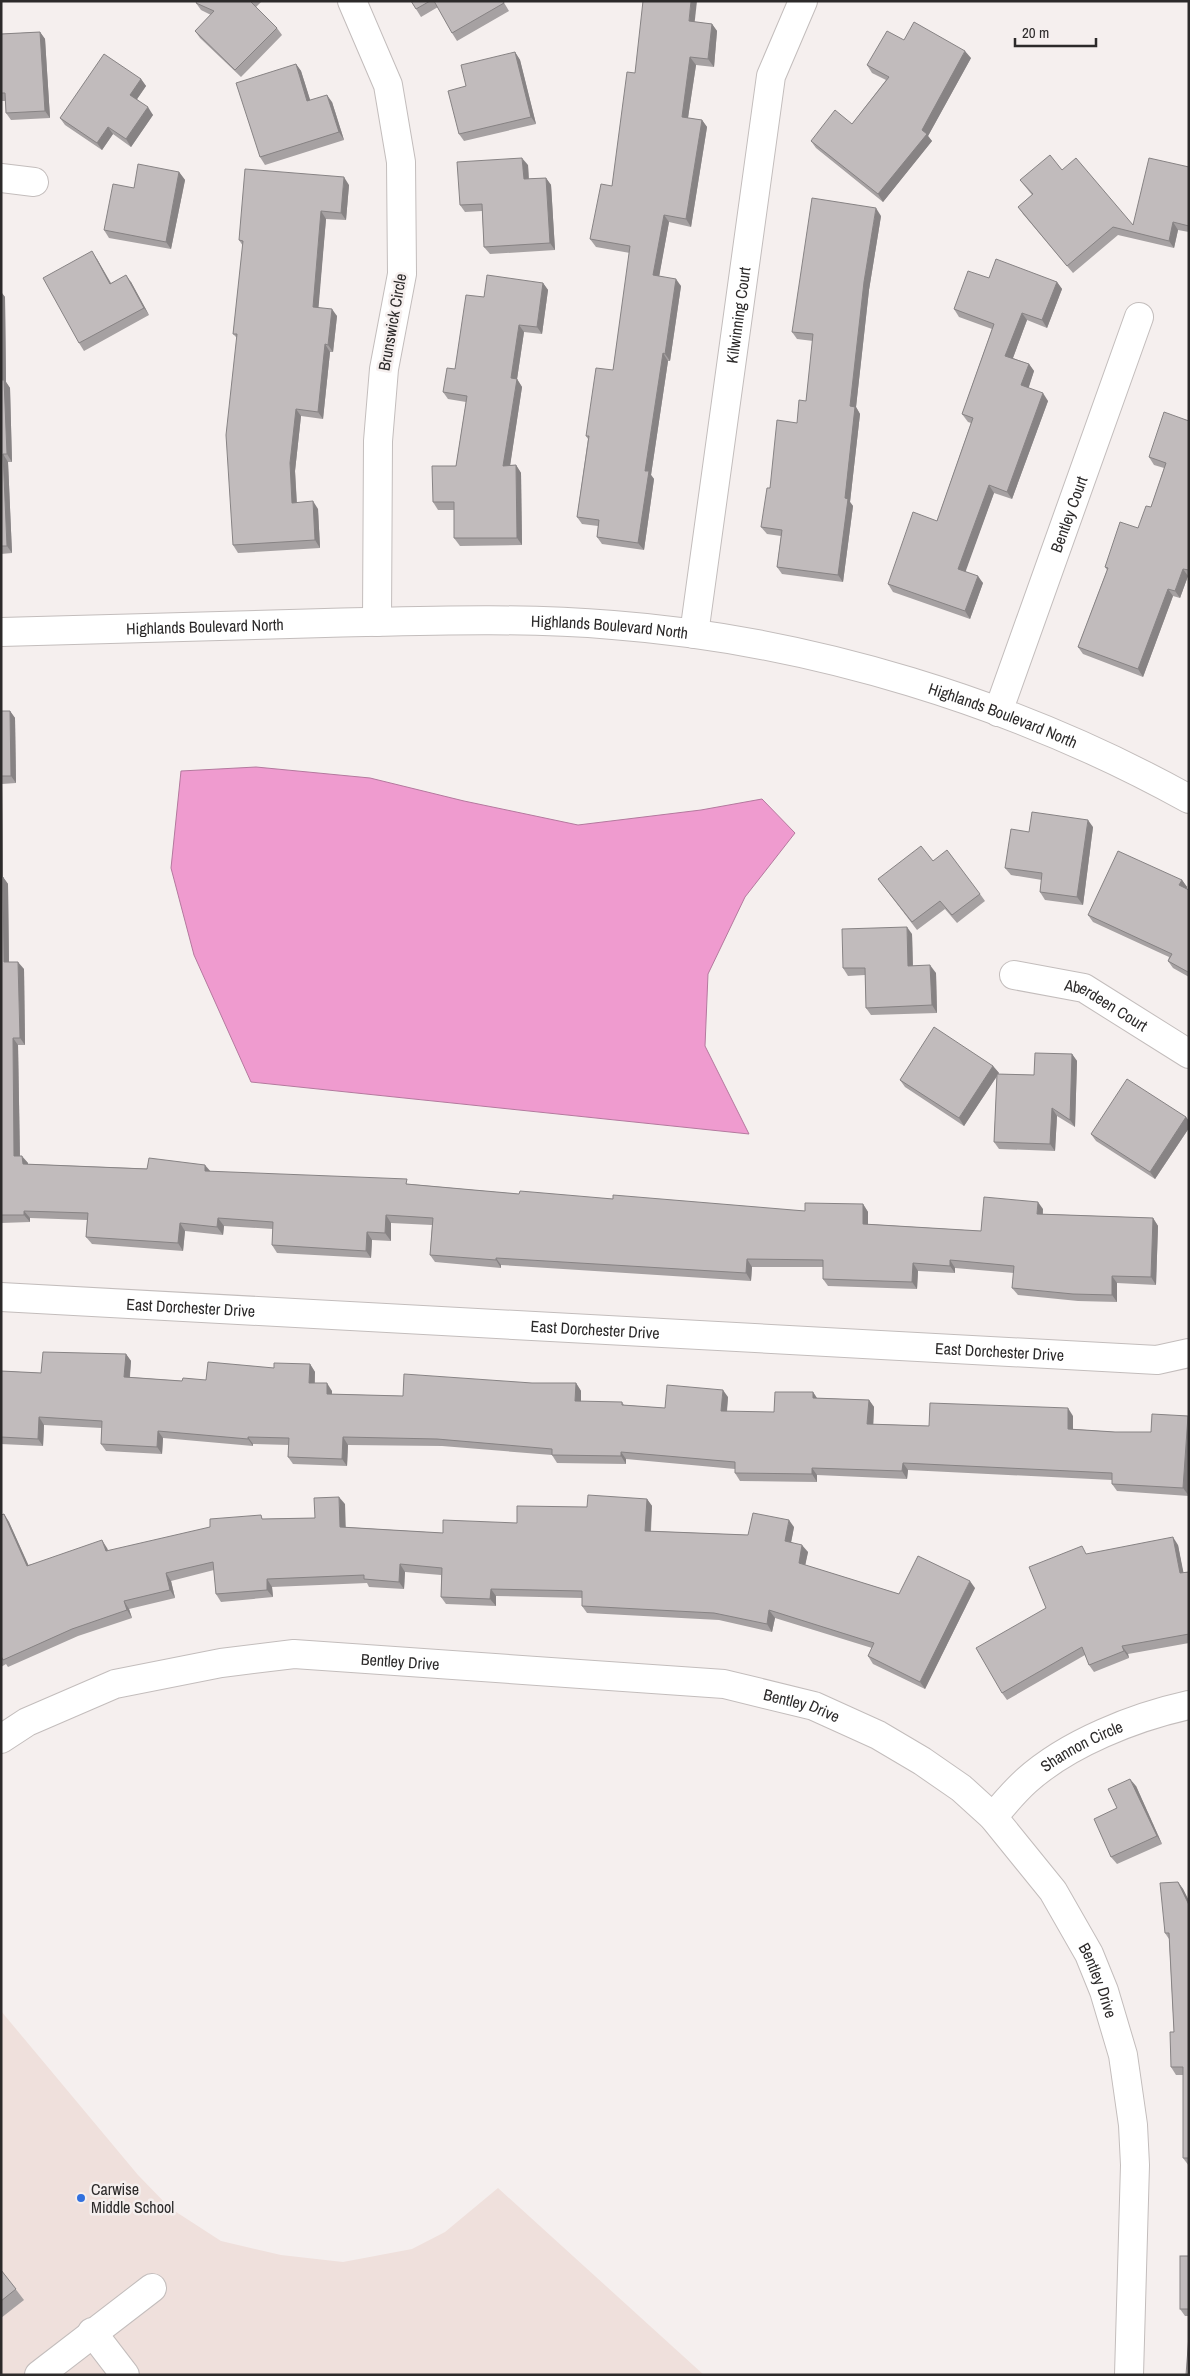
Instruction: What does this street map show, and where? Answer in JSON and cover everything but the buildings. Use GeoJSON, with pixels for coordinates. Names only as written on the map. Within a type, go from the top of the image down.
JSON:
{"type":"FeatureCollection","features":[{"type":"Feature","properties":{"kind":"street","name":"Brunswick Circle"},"geometry":{"type":"LineString","coordinates":[[352,1],[388,85],[400,162],[402,274],[384,369],[378,441],[377,622]]}},
{"type":"Feature","properties":{"kind":"street","name":"Kilwinning Court"},"geometry":{"type":"LineString","coordinates":[[694,634],[771,76],[803,1]]}},
{"type":"Feature","properties":{"kind":"street"},"geometry":{"type":"LineString","coordinates":[[1,178],[34,182]]}},
{"type":"Feature","properties":{"kind":"street","name":"Bentley Court"},"geometry":{"type":"LineString","coordinates":[[998,712],[1139,317]]}},
{"type":"Feature","properties":{"kind":"street","name":"Highlands Boulevard North"},"geometry":{"type":"LineString","coordinates":[[1,632],[529,620],[614,625],[694,634],[808,655],[924,685],[1087,747],[1189,799]]}},
{"type":"Feature","properties":{"kind":"street","name":"Aberdeen Court"},"geometry":{"type":"LineString","coordinates":[[1014,975],[1084,988],[1189,1054]]}},
{"type":"Feature","properties":{"kind":"street","name":"East Dorchester Drive"},"geometry":{"type":"LineString","coordinates":[[1,1297],[1157,1360],[1189,1353]]}},
{"type":"Feature","properties":{"kind":"street","name":"Bentley Drive"},"geometry":{"type":"LineString","coordinates":[[1,1739],[27,1722],[115,1684],[221,1663],[294,1654],[694,1680],[724,1684],[785,1697],[814,1706],[878,1735],[922,1760],[961,1788],[992,1817],[1034,1865],[1071,1919],[1089,1954],[1104,1991],[1123,2056],[1133,2125],[1135,2165],[1129,2375]]}},
{"type":"Feature","properties":{"kind":"street","name":"Shannon Circle"},"geometry":{"type":"LineString","coordinates":[[992,1817],[1028,1780],[1059,1757],[1113,1730],[1168,1710],[1189,1705]]}},
{"type":"Feature","properties":{"kind":"street"},"geometry":{"type":"LineString","coordinates":[[40,2375],[92,2332],[152,2288]]}},
{"type":"Feature","properties":{"kind":"street"},"geometry":{"type":"LineString","coordinates":[[92,2332],[125,2375]]}},
{"type":"Feature","properties":{"kind":"shaded area"},"geometry":{"type":"Polygon","coordinates":[[[256,767],[370,778],[464,801],[578,825],[701,810],[762,799],[795,833],[745,897],[708,974],[705,1046],[749,1134],[251,1082],[194,955],[171,868],[181,771],[256,767]]]}},
{"type":"Feature","properties":{"kind":"shaded area","name":"Carwise Middle School"},"geometry":{"type":"Polygon","coordinates":[[[1,2011],[138,2175],[170,2208],[221,2241],[281,2255],[343,2262],[412,2249],[445,2232],[498,2188],[704,2375],[1,2375],[1,2011]]]}},
{"type":"Feature","properties":{"kind":"place","name":"Carwise Middle School"},"geometry":{"type":"Point","coordinates":[81,2198]}}]}
